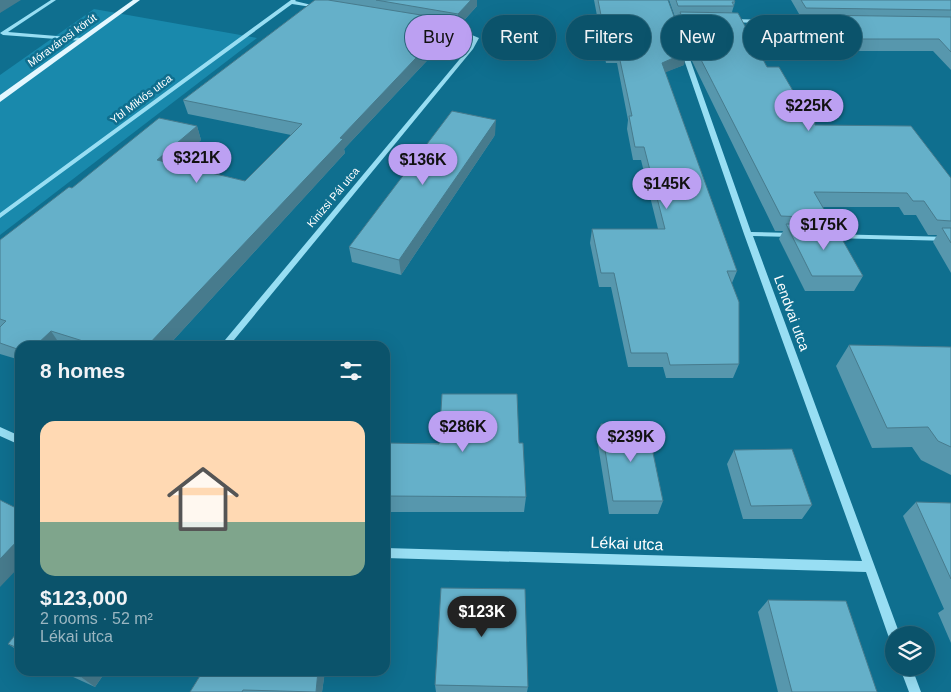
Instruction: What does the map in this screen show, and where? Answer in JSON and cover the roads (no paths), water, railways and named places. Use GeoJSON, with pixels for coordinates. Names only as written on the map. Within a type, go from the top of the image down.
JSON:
{"type":"FeatureCollection","features":[{"type":"Feature","properties":{"kind":"main road","name":"Móravárosi körút"},"geometry":{"type":"LineString","coordinates":[[0,99],[137,0]]}},
{"type":"Feature","properties":{"kind":"street"},"geometry":{"type":"LineString","coordinates":[[293,1],[327,9]]}},
{"type":"Feature","properties":{"kind":"street","name":"Ybl Miklós utca"},"geometry":{"type":"LineString","coordinates":[[0,216],[293,1]]}},
{"type":"Feature","properties":{"kind":"street","name":"Kinizsi Pál utca"},"geometry":{"type":"LineString","coordinates":[[472,36],[476,38],[472,46]]}},
{"type":"Feature","properties":{"kind":"street","name":"Kinizsi Pál utca"},"geometry":{"type":"LineString","coordinates":[[228,341],[461,60]]}},
{"type":"Feature","properties":{"kind":"street","name":"Lendvai utca"},"geometry":{"type":"LineString","coordinates":[[687,60],[748,234],[891,626]]}},
{"type":"Feature","properties":{"kind":"street"},"geometry":{"type":"LineString","coordinates":[[748,234],[806,236]]}},
{"type":"Feature","properties":{"kind":"street"},"geometry":{"type":"LineString","coordinates":[[825,236],[951,239]]}},
{"type":"Feature","properties":{"kind":"street"},"geometry":{"type":"LineString","coordinates":[[0,431],[15,438]]}},
{"type":"Feature","properties":{"kind":"street","name":"Lékai utca"},"geometry":{"type":"LineString","coordinates":[[390,553],[868,567]]}},
{"type":"Feature","properties":{"kind":"street"},"geometry":{"type":"LineString","coordinates":[[909,676],[915,692]]}},
{"type":"Feature","properties":{"kind":"lane"},"geometry":{"type":"LineString","coordinates":[[1,33],[54,0]]}},
{"type":"Feature","properties":{"kind":"lane"},"geometry":{"type":"LineString","coordinates":[[1,33],[81,40]]}}]}
